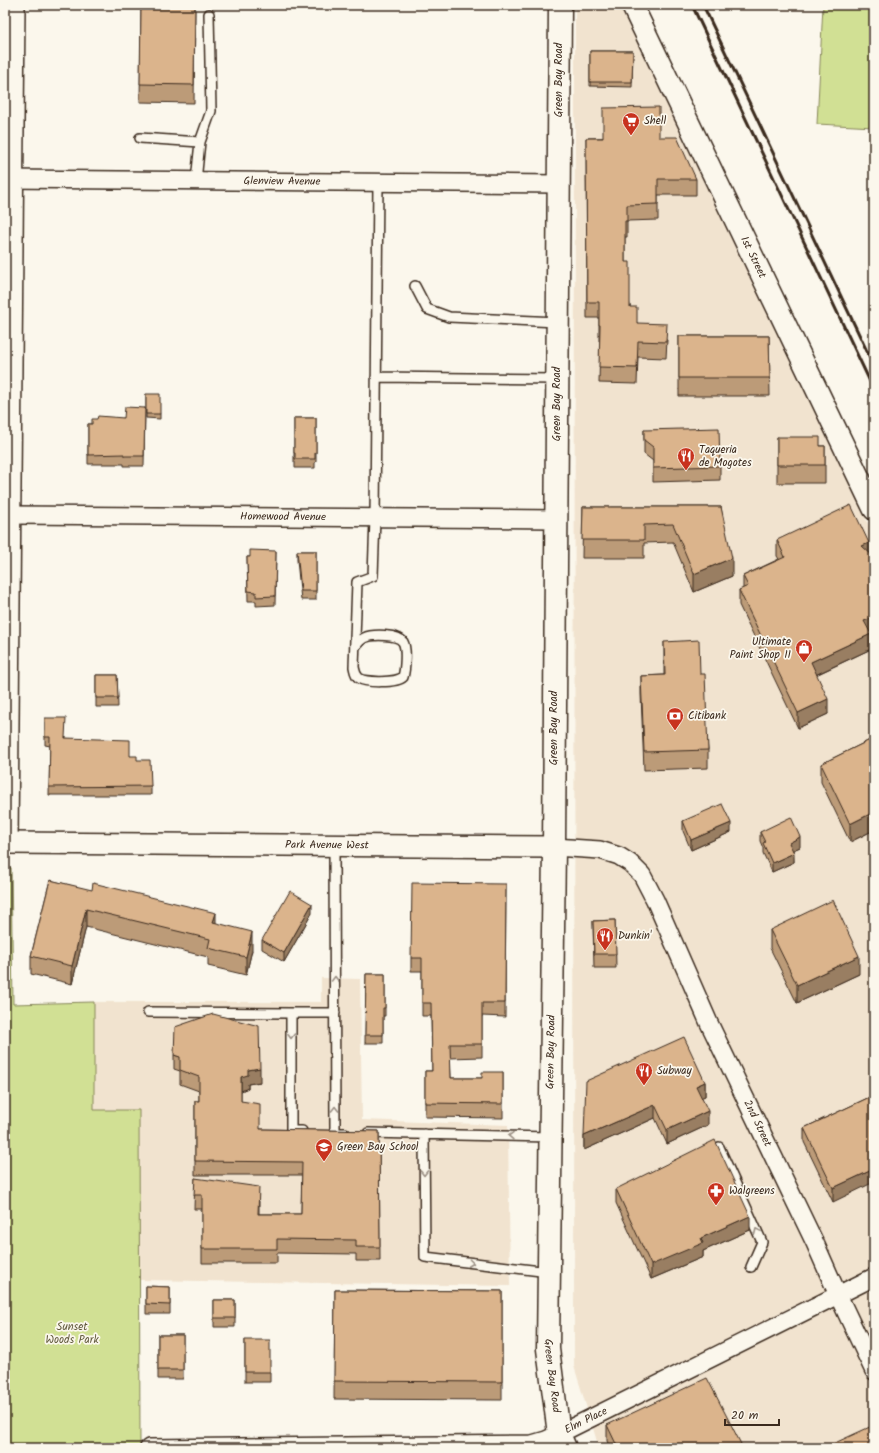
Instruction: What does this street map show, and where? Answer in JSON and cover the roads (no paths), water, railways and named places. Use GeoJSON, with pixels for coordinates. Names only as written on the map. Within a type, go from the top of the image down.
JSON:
{"type":"FeatureCollection","features":[{"type":"Feature","properties":{"kind":"main road","name":"Green Bay Road"},"geometry":{"type":"LineString","coordinates":[[560,5],[554,847],[548,1349],[562,1441]]}},
{"type":"Feature","properties":{"kind":"street"},"geometry":{"type":"LineString","coordinates":[[7,843],[11,515],[10,179],[16,5]]}},
{"type":"Feature","properties":{"kind":"street","name":"1st Street"},"geometry":{"type":"LineString","coordinates":[[632,5],[874,509]]}},
{"type":"Feature","properties":{"kind":"street","name":"Glenview Avenue"},"geometry":{"type":"LineString","coordinates":[[10,179],[559,184]]}},
{"type":"Feature","properties":{"kind":"street","name":"Homewood Avenue"},"geometry":{"type":"LineString","coordinates":[[11,515],[556,519]]}},
{"type":"Feature","properties":{"kind":"street","name":"Park Avenue West"},"geometry":{"type":"LineString","coordinates":[[7,843],[554,847],[600,850],[619,856],[630,863],[642,875]]}},
{"type":"Feature","properties":{"kind":"street","name":"2nd Street"},"geometry":{"type":"LineString","coordinates":[[642,875],[655,900],[709,1023],[815,1243],[874,1371]]}},
{"type":"Feature","properties":{"kind":"street","name":"Elm Place"},"geometry":{"type":"LineString","coordinates":[[149,1448],[280,1448],[530,1444],[546,1440],[562,1441],[838,1295],[874,1278]]}},
{"type":"Feature","properties":{"kind":"lane"},"geometry":{"type":"LineString","coordinates":[[196,181],[200,142],[211,111],[209,14]]}},
{"type":"Feature","properties":{"kind":"lane"},"geometry":{"type":"LineString","coordinates":[[140,138],[200,142]]}},
{"type":"Feature","properties":{"kind":"lane"},"geometry":{"type":"LineString","coordinates":[[355,647],[360,640],[372,636],[396,637],[400,639],[405,647],[403,677],[396,681],[363,680],[356,676],[354,667],[357,582],[373,576],[375,518],[378,182]]}},
{"type":"Feature","properties":{"kind":"lane"},"geometry":{"type":"LineString","coordinates":[[415,286],[427,309],[449,317],[557,322]]}},
{"type":"Feature","properties":{"kind":"lane"},"geometry":{"type":"LineString","coordinates":[[376,377],[557,379]]}},
{"type":"Feature","properties":{"kind":"lane"},"geometry":{"type":"LineString","coordinates":[[334,846],[335,1013],[332,1133],[550,1137]]}},
{"type":"Feature","properties":{"kind":"lane"},"geometry":{"type":"LineString","coordinates":[[148,1012],[335,1013]]}},
{"type":"Feature","properties":{"kind":"lane"},"geometry":{"type":"LineString","coordinates":[[291,1013],[291,1131],[313,1132]]}},
{"type":"Feature","properties":{"kind":"lane"},"geometry":{"type":"LineString","coordinates":[[424,1134],[425,1257],[549,1272]]}},
{"type":"Feature","properties":{"kind":"lane"},"geometry":{"type":"LineString","coordinates":[[719,1146],[762,1242],[752,1268]]}},
{"type":"Feature","properties":{"kind":"railway"},"geometry":{"type":"LineString","coordinates":[[692,5],[874,390]]}},
{"type":"Feature","properties":{"kind":"railway"},"geometry":{"type":"LineString","coordinates":[[703,5],[874,366]]}},
{"type":"Feature","properties":{"kind":"place","name":"Shell"},"geometry":{"type":"Point","coordinates":[631,136]}},
{"type":"Feature","properties":{"kind":"place","name":"Taqueria de Mogotes"},"geometry":{"type":"Point","coordinates":[686,471]}},
{"type":"Feature","properties":{"kind":"place","name":"Ultimate Paint Shop II"},"geometry":{"type":"Point","coordinates":[804,663]}},
{"type":"Feature","properties":{"kind":"place","name":"Citibank"},"geometry":{"type":"Point","coordinates":[675,731]}},
{"type":"Feature","properties":{"kind":"place","name":"Dunkin'"},"geometry":{"type":"Point","coordinates":[605,951]}},
{"type":"Feature","properties":{"kind":"place","name":"Subway"},"geometry":{"type":"Point","coordinates":[644,1086]}},
{"type":"Feature","properties":{"kind":"place","name":"Green Bay School"},"geometry":{"type":"Point","coordinates":[324,1162]}},
{"type":"Feature","properties":{"kind":"place","name":"Walgreens"},"geometry":{"type":"Point","coordinates":[716,1206]}},
{"type":"Feature","properties":{"kind":"park label","name":"Sunset Woods Park"},"geometry":{"type":"Point","coordinates":[72,1333]}}]}
